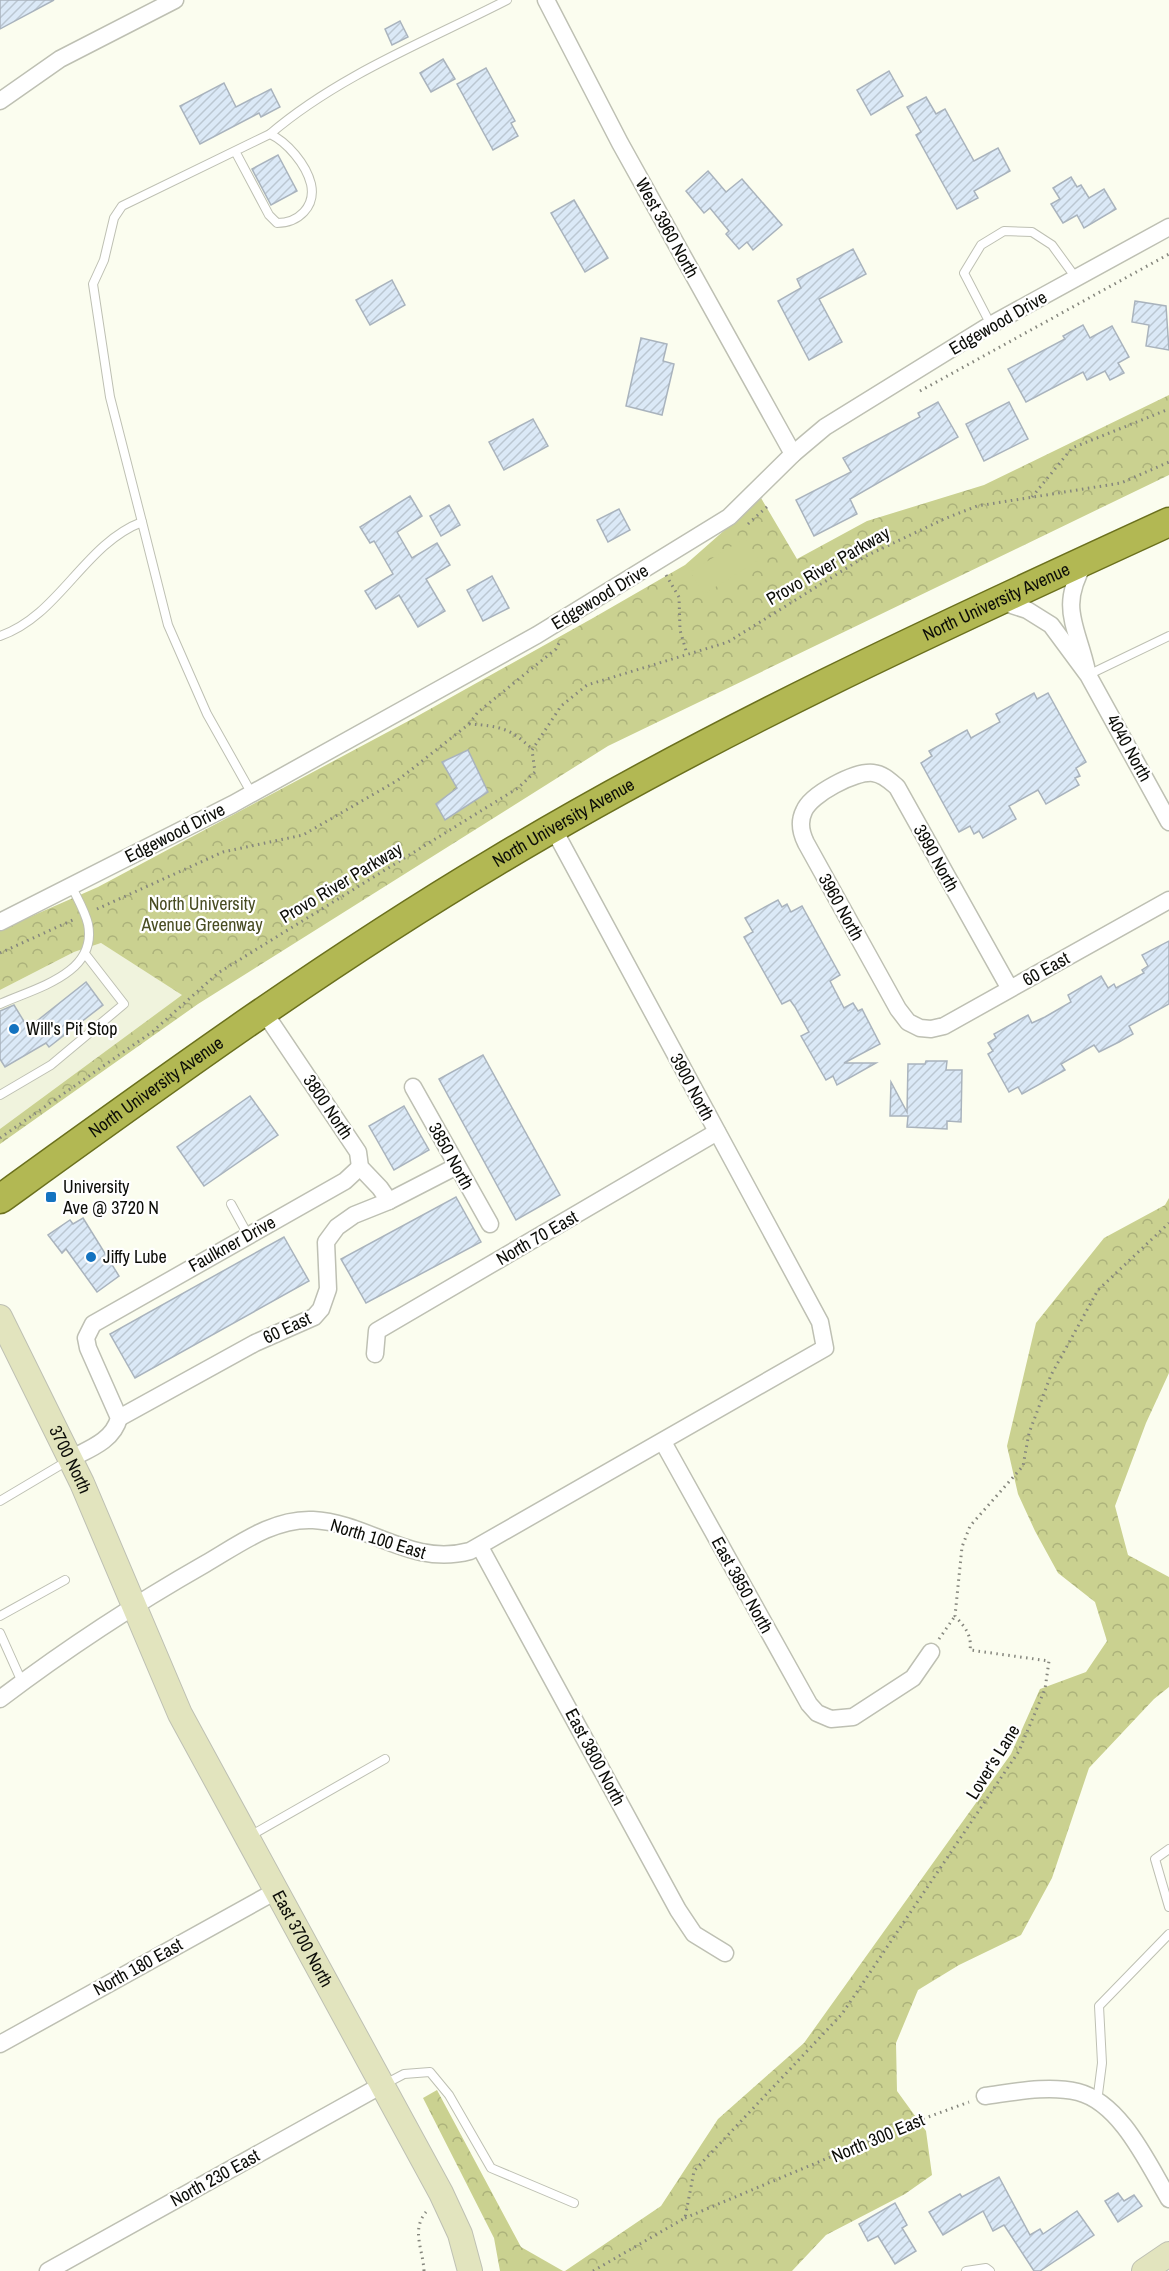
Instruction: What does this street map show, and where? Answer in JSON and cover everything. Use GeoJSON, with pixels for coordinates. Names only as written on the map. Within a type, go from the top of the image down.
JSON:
{"type":"FeatureCollection","features":[{"type":"Feature","properties":{"kind":"highway","name":"North University Avenue"},"geometry":{"type":"LineString","coordinates":[[0,1199],[264,1012],[414,912],[553,828],[781,705],[1169,522]]}},
{"type":"Feature","properties":{"kind":"main road","name":"3700 North"},"geometry":{"type":"LineString","coordinates":[[0,1317],[70,1460],[134,1604]]}},
{"type":"Feature","properties":{"kind":"main road","name":"East 3700 North"},"geometry":{"type":"LineString","coordinates":[[134,1604],[180,1714],[441,2193],[460,2234],[470,2271]]}},
{"type":"Feature","properties":{"kind":"main road"},"geometry":{"type":"LineString","coordinates":[[1144,2271],[1169,2254]]}},
{"type":"Feature","properties":{"kind":"street"},"geometry":{"type":"LineString","coordinates":[[0,101],[60,59],[175,0]]}},
{"type":"Feature","properties":{"kind":"street","name":"West 3960 North"},"geometry":{"type":"LineString","coordinates":[[546,0],[620,143],[793,454]]}},
{"type":"Feature","properties":{"kind":"street","name":"Edgewood Drive"},"geometry":{"type":"LineString","coordinates":[[0,922],[252,794],[537,635],[729,517],[793,454],[825,427],[991,325],[1169,227]]}},
{"type":"Feature","properties":{"kind":"street","name":"4040 North"},"geometry":{"type":"LineString","coordinates":[[1086,560],[1073,588],[1070,611],[1088,675]]}},
{"type":"Feature","properties":{"kind":"street","name":"4040 North"},"geometry":{"type":"LineString","coordinates":[[999,601],[1027,610],[1047,621],[1088,675],[1169,822]]}},
{"type":"Feature","properties":{"kind":"street","name":"3990 North"},"geometry":{"type":"LineString","coordinates":[[834,786],[854,775],[870,772],[885,777],[897,788],[1010,989]]}},
{"type":"Feature","properties":{"kind":"street","name":"3960 North"},"geometry":{"type":"LineString","coordinates":[[834,786],[816,797],[803,812],[803,836],[898,1009],[908,1022],[920,1028]]}},
{"type":"Feature","properties":{"kind":"street","name":"3900 North"},"geometry":{"type":"LineString","coordinates":[[553,828],[820,1322],[825,1348]]}},
{"type":"Feature","properties":{"kind":"street","name":"60 East"},"geometry":{"type":"LineString","coordinates":[[920,1028],[931,1029],[944,1026],[1169,900]]}},
{"type":"Feature","properties":{"kind":"street","name":"3800 North"},"geometry":{"type":"LineString","coordinates":[[264,1012],[358,1152],[360,1167],[380,1188],[388,1202]]}},
{"type":"Feature","properties":{"kind":"street","name":"3850 North"},"geometry":{"type":"LineString","coordinates":[[413,1087],[490,1224]]}},
{"type":"Feature","properties":{"kind":"street","name":"North 70 East"},"geometry":{"type":"LineString","coordinates":[[375,1354],[377,1331],[717,1132]]}},
{"type":"Feature","properties":{"kind":"street","name":"60 East"},"geometry":{"type":"LineString","coordinates":[[119,1418],[255,1342],[314,1317],[321,1310],[328,1289],[325,1253],[330,1235],[345,1220],[388,1202],[457,1166]]}},
{"type":"Feature","properties":{"kind":"street","name":"Faulkner Drive"},"geometry":{"type":"LineString","coordinates":[[119,1418],[88,1348],[86,1338],[93,1324],[345,1181],[360,1167]]}},
{"type":"Feature","properties":{"kind":"street","name":"North 100 East"},"geometry":{"type":"LineString","coordinates":[[0,1699],[134,1604],[257,1534],[292,1522],[313,1520],[337,1524],[417,1553],[454,1556],[480,1547],[825,1348]]}},
{"type":"Feature","properties":{"kind":"street"},"geometry":{"type":"LineString","coordinates":[[70,1460],[106,1439],[117,1427],[119,1418]]}},
{"type":"Feature","properties":{"kind":"street","name":"East 3850 North"},"geometry":{"type":"LineString","coordinates":[[663,1442],[809,1704],[818,1713],[831,1719],[853,1717],[913,1678],[931,1652]]}},
{"type":"Feature","properties":{"kind":"street","name":"East 3800 North"},"geometry":{"type":"LineString","coordinates":[[480,1547],[678,1910],[694,1934],[725,1953]]}},
{"type":"Feature","properties":{"kind":"street","name":"North 180 East"},"geometry":{"type":"LineString","coordinates":[[1,2041],[276,1891]]}},
{"type":"Feature","properties":{"kind":"street","name":"North 230 East"},"geometry":{"type":"LineString","coordinates":[[48,2271],[382,2085]]}},
{"type":"Feature","properties":{"kind":"street"},"geometry":{"type":"LineString","coordinates":[[986,2096],[1035,2090],[1079,2092],[1111,2110],[1131,2136],[1169,2199]]}},
{"type":"Feature","properties":{"kind":"lane"},"geometry":{"type":"LineString","coordinates":[[252,794],[207,714],[168,625],[110,397],[93,284],[105,260],[114,218],[122,206],[270,134],[299,110],[420,41],[507,0]]}},
{"type":"Feature","properties":{"kind":"lane"},"geometry":{"type":"LineString","coordinates":[[236,151],[268,214],[277,223],[288,223],[301,216],[310,206],[311,183],[285,141],[270,134]]}},
{"type":"Feature","properties":{"kind":"lane"},"geometry":{"type":"LineString","coordinates":[[991,325],[964,273],[981,245],[1004,231],[1032,232],[1052,245],[1076,278]]}},
{"type":"Feature","properties":{"kind":"lane"},"geometry":{"type":"LineString","coordinates":[[0,636],[23,626],[106,544],[132,526],[142,522]]}},
{"type":"Feature","properties":{"kind":"lane"},"geometry":{"type":"LineString","coordinates":[[1088,675],[1169,636]]}},
{"type":"Feature","properties":{"kind":"lane"},"geometry":{"type":"LineString","coordinates":[[0,1004],[71,971],[86,955],[89,936],[85,915],[71,885]]}},
{"type":"Feature","properties":{"kind":"lane"},"geometry":{"type":"LineString","coordinates":[[0,1095],[51,1065],[124,1004],[86,955]]}},
{"type":"Feature","properties":{"kind":"lane"},"geometry":{"type":"LineString","coordinates":[[231,1204],[248,1235]]}},
{"type":"Feature","properties":{"kind":"lane"},"geometry":{"type":"LineString","coordinates":[[0,1501],[70,1460]]}},
{"type":"Feature","properties":{"kind":"lane"},"geometry":{"type":"LineString","coordinates":[[0,1616],[65,1580]]}},
{"type":"Feature","properties":{"kind":"lane"},"geometry":{"type":"LineString","coordinates":[[0,1633],[22,1682]]}},
{"type":"Feature","properties":{"kind":"lane"},"geometry":{"type":"LineString","coordinates":[[247,1837],[385,1758]]}},
{"type":"Feature","properties":{"kind":"lane"},"geometry":{"type":"LineString","coordinates":[[1169,1849],[1155,1859],[1169,1907]]}},
{"type":"Feature","properties":{"kind":"lane"},"geometry":{"type":"LineString","coordinates":[[1096,2102],[1102,2063],[1099,2006],[1169,1934]]}},
{"type":"Feature","properties":{"kind":"lane"},"geometry":{"type":"LineString","coordinates":[[382,2085],[404,2074],[430,2072],[449,2095],[491,2168],[574,2204]]}},
{"type":"Feature","properties":{"kind":"lane"},"geometry":{"type":"LineString","coordinates":[[966,2271],[986,2268],[990,2271]]}},
{"type":"Feature","properties":{"kind":"path"},"geometry":{"type":"LineString","coordinates":[[918,392],[1169,254]]}},
{"type":"Feature","properties":{"kind":"path"},"geometry":{"type":"LineString","coordinates":[[1032,497],[1072,448],[1169,409]]}},
{"type":"Feature","properties":{"kind":"path","name":"Provo River Parkway"},"geometry":{"type":"LineString","coordinates":[[0,1138],[152,1032],[218,973],[518,788],[535,772],[532,750],[561,706],[587,685],[728,642],[867,556],[944,519],[977,506],[1121,483],[1169,462]]}},
{"type":"Feature","properties":{"kind":"path"},"geometry":{"type":"LineString","coordinates":[[743,527],[769,505]]}},
{"type":"Feature","properties":{"kind":"path"},"geometry":{"type":"LineString","coordinates":[[655,580],[666,573],[680,597],[680,630],[687,654]]}},
{"type":"Feature","properties":{"kind":"path"},"geometry":{"type":"LineString","coordinates":[[0,953],[223,852],[303,835],[322,825],[398,780],[470,724],[478,712],[556,649],[563,635]]}},
{"type":"Feature","properties":{"kind":"path"},"geometry":{"type":"LineString","coordinates":[[470,724],[494,726],[512,731],[532,750]]}},
{"type":"Feature","properties":{"kind":"path"},"geometry":{"type":"LineString","coordinates":[[931,1652],[955,1616],[962,1547],[970,1526],[1023,1466],[1029,1433],[1051,1375],[1098,1290],[1169,1223]]}},
{"type":"Feature","properties":{"kind":"path","name":"Lover's Lane"},"geometry":{"type":"LineString","coordinates":[[685,2218],[694,2171],[842,2014],[1019,1751],[1045,1689],[1049,1661],[970,1650],[971,1641],[966,1627],[955,1616]]}},
{"type":"Feature","properties":{"kind":"path","name":"North 300 East"},"geometry":{"type":"LineString","coordinates":[[685,2218],[909,2124],[986,2096]]}},
{"type":"Feature","properties":{"kind":"path"},"geometry":{"type":"LineString","coordinates":[[424,2271],[423,2251],[416,2233],[418,2221],[426,2212]]}},
{"type":"Feature","properties":{"kind":"path"},"geometry":{"type":"LineString","coordinates":[[593,2271],[685,2218]]}},
{"type":"Feature","properties":{"kind":"shaded area"},"geometry":{"type":"Polygon","coordinates":[[[101,943],[183,995],[0,1130],[0,990],[74,952],[101,943]]]}},
{"type":"Feature","properties":{"kind":"green space","name":"North University Avenue Greenway"},"geometry":{"type":"Polygon","coordinates":[[[1169,395],[1169,475],[608,746],[198,1004],[0,1144],[0,1129],[182,995],[101,943],[74,952],[0,990],[0,930],[98,887],[414,718],[593,618],[685,565],[761,498],[797,559],[867,521],[984,485],[1169,395]]]}},
{"type":"Feature","properties":{"kind":"green space"},"geometry":{"type":"Polygon","coordinates":[[[745,538],[759,560],[704,594],[690,572],[745,538]]]}},
{"type":"Feature","properties":{"kind":"green space"},"geometry":{"type":"Polygon","coordinates":[[[1169,1198],[1169,1373],[1146,1423],[1115,1506],[1128,1555],[1169,1577],[1169,1687],[1154,1699],[1089,1768],[1052,1878],[1021,1935],[959,1965],[918,1990],[896,2043],[897,2091],[926,2131],[932,2175],[905,2194],[826,2235],[792,2271],[565,2271],[661,2206],[718,2119],[804,2043],[1011,1754],[1040,1689],[1086,1672],[1107,1641],[1095,1602],[1058,1573],[1035,1531],[1018,1494],[1007,1446],[1036,1323],[1104,1238],[1165,1205],[1169,1198]]]}},
{"type":"Feature","properties":{"kind":"green space"},"geometry":{"type":"Polygon","coordinates":[[[437,2090],[521,2247],[563,2271],[500,2271],[494,2238],[423,2098],[437,2090]]]}},
{"type":"Feature","properties":{"kind":"building"},"geometry":{"type":"Polygon","coordinates":[[[0,0],[54,0],[0,29],[0,0]]]}},
{"type":"Feature","properties":{"kind":"building"},"geometry":{"type":"Polygon","coordinates":[[[400,21],[408,37],[392,45],[385,29],[400,21]]]}},
{"type":"Feature","properties":{"kind":"building"},"geometry":{"type":"Polygon","coordinates":[[[443,59],[455,79],[431,92],[420,73],[443,59]]]}},
{"type":"Feature","properties":{"kind":"building"},"geometry":{"type":"Polygon","coordinates":[[[486,68],[515,121],[511,123],[518,136],[493,150],[457,84],[486,68]]]}},
{"type":"Feature","properties":{"kind":"building"},"geometry":{"type":"Polygon","coordinates":[[[889,71],[903,96],[871,115],[857,90],[889,71]]]}},
{"type":"Feature","properties":{"kind":"building"},"geometry":{"type":"Polygon","coordinates":[[[224,83],[236,107],[271,89],[280,107],[261,117],[259,113],[200,144],[180,106],[224,83]]]}},
{"type":"Feature","properties":{"kind":"building"},"geometry":{"type":"Polygon","coordinates":[[[926,97],[936,114],[945,109],[974,161],[998,148],[1010,171],[974,191],[978,198],[957,209],[916,135],[921,132],[907,107],[926,97]]]}},
{"type":"Feature","properties":{"kind":"building"},"geometry":{"type":"Polygon","coordinates":[[[278,155],[297,191],[271,205],[252,169],[278,155]]]}},
{"type":"Feature","properties":{"kind":"building"},"geometry":{"type":"Polygon","coordinates":[[[708,171],[726,192],[742,179],[782,225],[753,250],[747,242],[739,249],[726,234],[729,231],[710,208],[704,213],[686,191],[708,171]]]}},
{"type":"Feature","properties":{"kind":"building"},"geometry":{"type":"Polygon","coordinates":[[[1071,177],[1077,187],[1081,185],[1089,198],[1104,189],[1116,209],[1084,228],[1077,215],[1063,223],[1051,204],[1060,199],[1053,188],[1071,177]]]}},
{"type":"Feature","properties":{"kind":"building"},"geometry":{"type":"Polygon","coordinates":[[[574,200],[608,258],[585,272],[551,213],[574,200]]]}},
{"type":"Feature","properties":{"kind":"building"},"geometry":{"type":"Polygon","coordinates":[[[853,249],[866,274],[819,299],[842,342],[809,360],[778,301],[801,288],[797,279],[853,249]]]}},
{"type":"Feature","properties":{"kind":"building"},"geometry":{"type":"Polygon","coordinates":[[[392,280],[405,305],[370,325],[356,300],[392,280]]]}},
{"type":"Feature","properties":{"kind":"building"},"geometry":{"type":"Polygon","coordinates":[[[1135,301],[1166,306],[1169,350],[1146,346],[1149,325],[1132,322],[1135,301]]]}},
{"type":"Feature","properties":{"kind":"building"},"geometry":{"type":"Polygon","coordinates":[[[1083,325],[1090,338],[1112,326],[1129,357],[1118,363],[1124,373],[1110,380],[1105,371],[1087,380],[1083,372],[1026,402],[1008,369],[1065,339],[1063,336],[1083,325]]]}},
{"type":"Feature","properties":{"kind":"building"},"geometry":{"type":"Polygon","coordinates":[[[641,338],[667,344],[663,361],[674,364],[662,415],[626,406],[641,338]]]}},
{"type":"Feature","properties":{"kind":"building"},"geometry":{"type":"Polygon","coordinates":[[[938,402],[958,437],[850,499],[857,514],[814,536],[796,500],[851,472],[843,458],[920,417],[918,413],[938,402]]]}},
{"type":"Feature","properties":{"kind":"building"},"geometry":{"type":"Polygon","coordinates":[[[1009,402],[1028,439],[984,461],[966,424],[1009,402]]]}},
{"type":"Feature","properties":{"kind":"building"},"geometry":{"type":"Polygon","coordinates":[[[533,419],[548,446],[504,470],[489,442],[533,419]]]}},
{"type":"Feature","properties":{"kind":"building"},"geometry":{"type":"Polygon","coordinates":[[[410,496],[422,516],[397,532],[412,558],[437,543],[450,565],[426,579],[445,611],[418,627],[399,595],[376,609],[365,591],[393,574],[374,541],[370,543],[360,527],[410,496]]]}},
{"type":"Feature","properties":{"kind":"building"},"geometry":{"type":"Polygon","coordinates":[[[449,505],[460,525],[441,536],[430,516],[449,505]]]}},
{"type":"Feature","properties":{"kind":"building"},"geometry":{"type":"Polygon","coordinates":[[[619,509],[630,530],[608,542],[597,520],[619,509]]]}},
{"type":"Feature","properties":{"kind":"building"},"geometry":{"type":"Polygon","coordinates":[[[492,576],[509,608],[483,621],[467,590],[492,576]]]}},
{"type":"Feature","properties":{"kind":"building"},"geometry":{"type":"Polygon","coordinates":[[[1034,693],[1037,699],[1048,693],[1086,762],[1076,768],[1080,776],[1075,778],[1079,785],[1046,804],[1038,790],[1009,806],[1016,819],[983,838],[979,831],[974,834],[970,826],[959,832],[921,763],[932,756],[929,751],[967,730],[971,738],[1000,722],[996,714],[1034,693]]]}},
{"type":"Feature","properties":{"kind":"building"},"geometry":{"type":"Polygon","coordinates":[[[468,750],[488,792],[445,820],[436,804],[457,788],[442,762],[468,750]]]}},
{"type":"Feature","properties":{"kind":"building"},"geometry":{"type":"Polygon","coordinates":[[[778,900],[782,907],[787,904],[791,912],[802,906],[840,975],[830,981],[844,1008],[853,1003],[858,1011],[862,1009],[880,1044],[844,1063],[876,1063],[837,1085],[833,1076],[826,1080],[801,1036],[809,1032],[795,1007],[790,1000],[782,1004],[744,937],[753,932],[745,918],[778,900]]]}},
{"type":"Feature","properties":{"kind":"building"},"geometry":{"type":"Polygon","coordinates":[[[1169,941],[1169,1004],[1129,1026],[1133,1034],[1119,1042],[1099,1052],[1094,1045],[1061,1064],[1065,1070],[1022,1094],[1018,1087],[1009,1092],[988,1054],[993,1051],[988,1043],[996,1038],[994,1034],[1028,1015],[1032,1023],[1045,1017],[1071,1002],[1068,995],[1101,976],[1108,988],[1114,984],[1116,988],[1144,973],[1142,970],[1148,966],[1142,955],[1169,941]]]}},
{"type":"Feature","properties":{"kind":"building"},"geometry":{"type":"Polygon","coordinates":[[[86,982],[103,1005],[49,1047],[46,1043],[5,1067],[0,1059],[0,1011],[14,1005],[28,1028],[86,982]]]}},
{"type":"Feature","properties":{"kind":"building"},"geometry":{"type":"Polygon","coordinates":[[[483,1055],[560,1195],[516,1220],[439,1079],[483,1055]]]}},
{"type":"Feature","properties":{"kind":"building"},"geometry":{"type":"Polygon","coordinates":[[[926,1061],[947,1061],[946,1070],[962,1070],[961,1122],[947,1121],[947,1129],[907,1127],[908,1116],[890,1116],[891,1082],[907,1112],[908,1064],[925,1064],[926,1061]]]}},
{"type":"Feature","properties":{"kind":"building"},"geometry":{"type":"Polygon","coordinates":[[[250,1096],[278,1135],[204,1186],[177,1147],[250,1096]]]}},
{"type":"Feature","properties":{"kind":"building"},"geometry":{"type":"Polygon","coordinates":[[[404,1106],[429,1150],[394,1170],[369,1126],[404,1106]]]}},
{"type":"Feature","properties":{"kind":"building"},"geometry":{"type":"Polygon","coordinates":[[[456,1197],[481,1242],[366,1303],[341,1259],[456,1197]]]}},
{"type":"Feature","properties":{"kind":"building","name":"Jiffy Lube"},"geometry":{"type":"Polygon","coordinates":[[[83,1218],[119,1276],[97,1292],[66,1249],[62,1253],[48,1235],[70,1220],[73,1224],[83,1218]]]}},
{"type":"Feature","properties":{"kind":"building"},"geometry":{"type":"Polygon","coordinates":[[[284,1237],[309,1281],[135,1378],[110,1334],[284,1237]]]}},
{"type":"Feature","properties":{"kind":"building"},"geometry":{"type":"Polygon","coordinates":[[[999,2177],[1030,2235],[1040,2229],[1043,2234],[1077,2211],[1094,2235],[1040,2271],[1034,2271],[1004,2225],[993,2231],[983,2211],[943,2235],[929,2212],[960,2194],[962,2197],[999,2177]]]}},
{"type":"Feature","properties":{"kind":"building"},"geometry":{"type":"Polygon","coordinates":[[[1118,2193],[1124,2201],[1134,2195],[1142,2206],[1118,2222],[1105,2201],[1118,2193]]]}},
{"type":"Feature","properties":{"kind":"building"},"geometry":{"type":"Polygon","coordinates":[[[895,2203],[907,2225],[902,2228],[916,2251],[895,2264],[878,2236],[868,2241],[859,2224],[895,2203]]]}},
{"type":"Feature","properties":{"kind":"place","name":"Will's Pit Stop"},"geometry":{"type":"Point","coordinates":[14,1029]}},
{"type":"Feature","properties":{"kind":"place","name":"University Ave @ 3720 N"},"geometry":{"type":"Point","coordinates":[51,1197]}},
{"type":"Feature","properties":{"kind":"place","name":"Jiffy Lube"},"geometry":{"type":"Point","coordinates":[91,1257]}}]}
